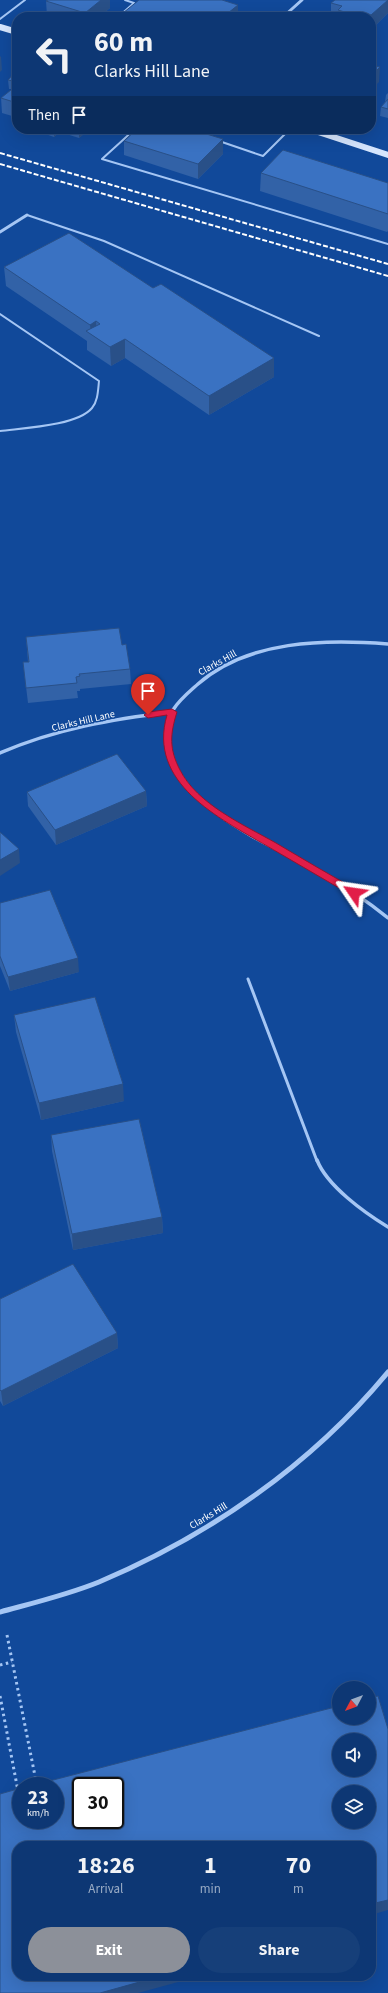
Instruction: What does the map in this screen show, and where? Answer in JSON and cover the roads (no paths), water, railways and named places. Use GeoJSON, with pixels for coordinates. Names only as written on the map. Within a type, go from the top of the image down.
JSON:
{"type":"FeatureCollection","features":[{"type":"Feature","properties":{"kind":"main road"},"geometry":{"type":"LineString","coordinates":[[0,27],[12,31]]}},
{"type":"Feature","properties":{"kind":"main road"},"geometry":{"type":"LineString","coordinates":[[324,134],[388,155]]}},
{"type":"Feature","properties":{"kind":"street"},"geometry":{"type":"LineString","coordinates":[[289,12],[302,0]]}},
{"type":"Feature","properties":{"kind":"street"},"geometry":{"type":"LineString","coordinates":[[0,232],[27,215]]}},
{"type":"Feature","properties":{"kind":"street","name":"Clarks Hill"},"geometry":{"type":"LineString","coordinates":[[388,644],[341,642],[300,645],[261,651],[233,662],[207,676],[188,692],[172,712],[167,731],[168,751],[177,772],[193,793],[216,812],[334,880],[364,899],[388,918]]}},
{"type":"Feature","properties":{"kind":"street","name":"Clarks Hill Lane"},"geometry":{"type":"LineString","coordinates":[[0,753],[70,729],[136,716],[172,712]]}},
{"type":"Feature","properties":{"kind":"street","name":"Clarks Hill"},"geometry":{"type":"LineString","coordinates":[[1,1612],[47,1600],[103,1580],[148,1560],[231,1512],[276,1480],[319,1445],[359,1407],[388,1372]]}},
{"type":"Feature","properties":{"kind":"lane"},"geometry":{"type":"LineString","coordinates":[[0,19],[25,0]]}},
{"type":"Feature","properties":{"kind":"lane"},"geometry":{"type":"LineString","coordinates":[[124,12],[134,3],[125,0]]}},
{"type":"Feature","properties":{"kind":"lane"},"geometry":{"type":"LineString","coordinates":[[130,134],[102,159],[388,244]]}},
{"type":"Feature","properties":{"kind":"lane"},"geometry":{"type":"LineString","coordinates":[[214,139],[263,156],[285,134]]}},
{"type":"Feature","properties":{"kind":"lane"},"geometry":{"type":"LineString","coordinates":[[27,215],[104,241],[319,336]]}},
{"type":"Feature","properties":{"kind":"lane"},"geometry":{"type":"LineString","coordinates":[[0,314],[98,381],[98,396],[91,409],[72,420],[0,431]]}},
{"type":"Feature","properties":{"kind":"lane"},"geometry":{"type":"LineString","coordinates":[[248,979],[320,1168],[338,1188],[371,1217],[388,1227]]}},
{"type":"Feature","properties":{"kind":"railway"},"geometry":{"type":"LineString","coordinates":[[0,153],[388,264]]}},
{"type":"Feature","properties":{"kind":"railway"},"geometry":{"type":"LineString","coordinates":[[0,164],[388,276]]}}]}
